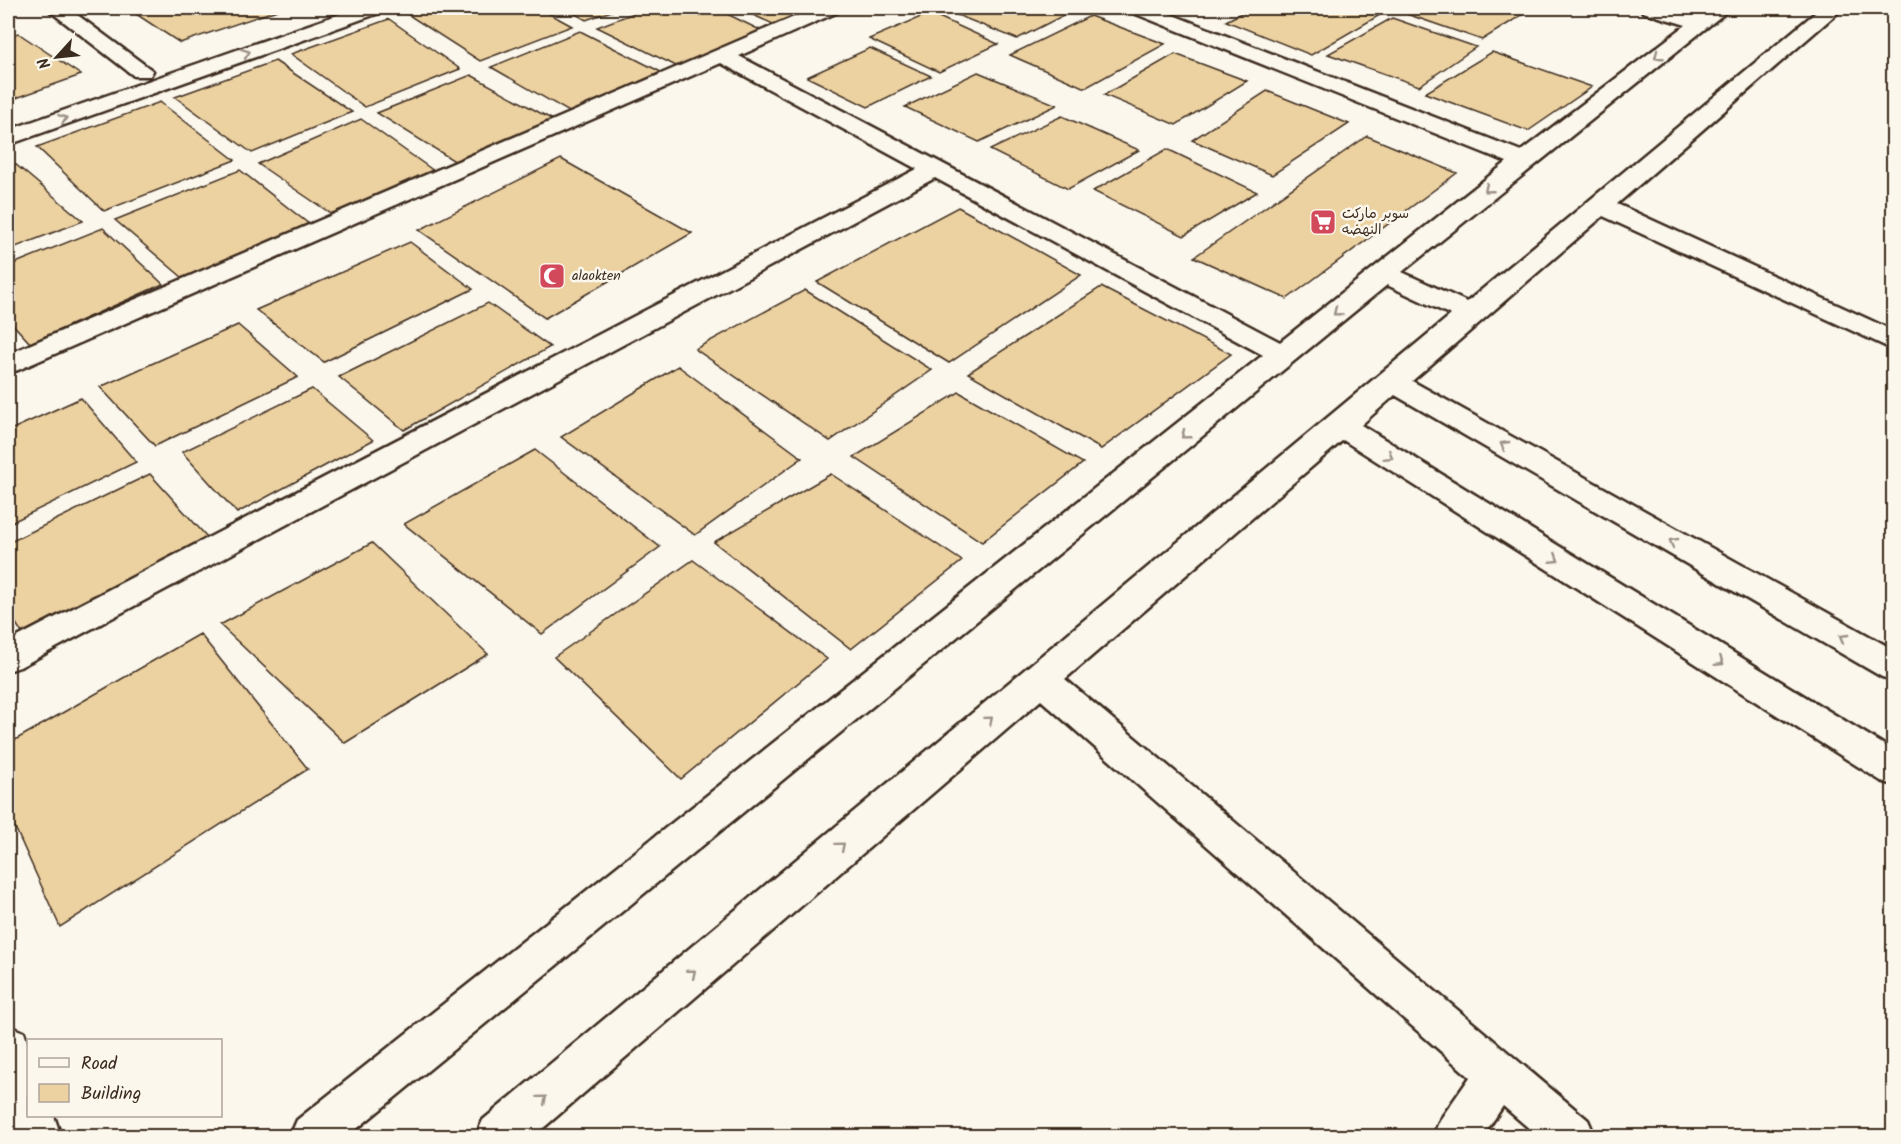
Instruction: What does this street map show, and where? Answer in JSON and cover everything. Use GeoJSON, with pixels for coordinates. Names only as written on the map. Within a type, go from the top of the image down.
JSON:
{"type":"FeatureCollection","features":[{"type":"Feature","properties":{"kind":"street"},"geometry":{"type":"LineString","coordinates":[[56,8],[142,70]]}},
{"type":"Feature","properties":{"kind":"street"},"geometry":{"type":"LineString","coordinates":[[8,117],[321,8]]}},
{"type":"Feature","properties":{"kind":"street"},"geometry":{"type":"LineString","coordinates":[[8,138],[375,8]]}},
{"type":"Feature","properties":{"kind":"street"},"geometry":{"type":"LineString","coordinates":[[8,364],[831,8]]}},
{"type":"Feature","properties":{"kind":"street"},"geometry":{"type":"LineString","coordinates":[[1138,8],[1524,159]]}},
{"type":"Feature","properties":{"kind":"street"},"geometry":{"type":"LineString","coordinates":[[1650,8],[1711,12]]}},
{"type":"Feature","properties":{"kind":"street"},"geometry":{"type":"LineString","coordinates":[[499,1137],[1833,8]]}},
{"type":"Feature","properties":{"kind":"street"},"geometry":{"type":"LineString","coordinates":[[313,1137],[1385,274],[1524,159],[1711,12]]}},
{"type":"Feature","properties":{"kind":"street"},"geometry":{"type":"LineString","coordinates":[[722,55],[1284,355]]}},
{"type":"Feature","properties":{"kind":"street"},"geometry":{"type":"LineString","coordinates":[[8,658],[934,169]]}},
{"type":"Feature","properties":{"kind":"street"},"geometry":{"type":"LineString","coordinates":[[1600,205],[1893,342]]}},
{"type":"Feature","properties":{"kind":"street"},"geometry":{"type":"LineString","coordinates":[[1385,274],[1471,314]]}},
{"type":"Feature","properties":{"kind":"street"},"geometry":{"type":"LineString","coordinates":[[1391,381],[1893,667]]}},
{"type":"Feature","properties":{"kind":"street"},"geometry":{"type":"LineString","coordinates":[[1340,425],[1893,770]]}},
{"type":"Feature","properties":{"kind":"street"},"geometry":{"type":"LineString","coordinates":[[1039,678],[1572,1137]]}},
{"type":"Feature","properties":{"kind":"street"},"geometry":{"type":"LineString","coordinates":[[8,1047],[27,1105]]}},
{"type":"Feature","properties":{"kind":"street"},"geometry":{"type":"LineString","coordinates":[[1456,1137],[1499,1074]]}},
{"type":"Feature","properties":{"kind":"street"},"geometry":{"type":"LineString","coordinates":[[31,1117],[38,1137]]}},
{"type":"Feature","properties":{"kind":"building"},"geometry":{"type":"Polygon","coordinates":[[[138,8],[280,9],[180,43],[130,10],[138,8]]]}},
{"type":"Feature","properties":{"kind":"building"},"geometry":{"type":"Polygon","coordinates":[[[425,8],[539,8],[572,26],[480,61],[407,14],[425,8]]]}},
{"type":"Feature","properties":{"kind":"building"},"geometry":{"type":"Polygon","coordinates":[[[565,8],[620,8],[586,20],[565,8]]]}},
{"type":"Feature","properties":{"kind":"building"},"geometry":{"type":"Polygon","coordinates":[[[647,8],[715,8],[760,30],[678,67],[597,27],[647,8]]]}},
{"type":"Feature","properties":{"kind":"building"},"geometry":{"type":"Polygon","coordinates":[[[738,8],[812,8],[773,24],[738,8]]]}},
{"type":"Feature","properties":{"kind":"building"},"geometry":{"type":"Polygon","coordinates":[[[1251,8],[1371,8],[1385,12],[1311,55],[1226,21],[1251,8]]]}},
{"type":"Feature","properties":{"kind":"building"},"geometry":{"type":"Polygon","coordinates":[[[1409,8],[1533,8],[1482,40],[1401,12],[1409,8]]]}},
{"type":"Feature","properties":{"kind":"building"},"geometry":{"type":"Polygon","coordinates":[[[942,9],[1076,9],[1017,39],[942,9]]]}},
{"type":"Feature","properties":{"kind":"building"},"geometry":{"type":"Polygon","coordinates":[[[930,13],[998,44],[939,72],[869,39],[930,13]]]}},
{"type":"Feature","properties":{"kind":"building"},"geometry":{"type":"Polygon","coordinates":[[[1090,16],[1165,44],[1085,88],[1010,55],[1090,16]]]}},
{"type":"Feature","properties":{"kind":"building"},"geometry":{"type":"Polygon","coordinates":[[[1392,18],[1476,47],[1419,86],[1328,54],[1392,18]]]}},
{"type":"Feature","properties":{"kind":"building"},"geometry":{"type":"Polygon","coordinates":[[[389,19],[460,69],[365,107],[291,54],[389,19]]]}},
{"type":"Feature","properties":{"kind":"building"},"geometry":{"type":"Polygon","coordinates":[[[580,31],[661,72],[571,113],[491,67],[580,31]]]}},
{"type":"Feature","properties":{"kind":"building"},"geometry":{"type":"Polygon","coordinates":[[[18,33],[81,75],[8,101],[8,37],[18,33]]]}},
{"type":"Feature","properties":{"kind":"building"},"geometry":{"type":"Polygon","coordinates":[[[870,48],[931,76],[868,107],[807,77],[870,48]]]}},
{"type":"Feature","properties":{"kind":"building"},"geometry":{"type":"Polygon","coordinates":[[[1492,52],[1592,87],[1528,131],[1425,93],[1492,52]]]}},
{"type":"Feature","properties":{"kind":"building"},"geometry":{"type":"Polygon","coordinates":[[[1175,54],[1247,81],[1176,125],[1104,95],[1175,54]]]}},
{"type":"Feature","properties":{"kind":"building"},"geometry":{"type":"Polygon","coordinates":[[[275,61],[352,112],[252,153],[175,97],[275,61]]]}},
{"type":"Feature","properties":{"kind":"building"},"geometry":{"type":"Polygon","coordinates":[[[978,72],[1057,105],[979,142],[905,107],[978,72]]]}},
{"type":"Feature","properties":{"kind":"building"},"geometry":{"type":"Polygon","coordinates":[[[471,75],[553,120],[456,162],[377,113],[471,75]]]}},
{"type":"Feature","properties":{"kind":"building"},"geometry":{"type":"Polygon","coordinates":[[[1267,91],[1349,124],[1272,175],[1192,140],[1267,91]]]}},
{"type":"Feature","properties":{"kind":"building"},"geometry":{"type":"Polygon","coordinates":[[[160,102],[235,160],[104,211],[37,147],[160,102]]]}},
{"type":"Feature","properties":{"kind":"building"},"geometry":{"type":"Polygon","coordinates":[[[1062,116],[1139,150],[1068,189],[990,150],[1062,116]]]}},
{"type":"Feature","properties":{"kind":"building"},"geometry":{"type":"Polygon","coordinates":[[[361,119],[434,171],[333,215],[258,164],[361,119]]]}},
{"type":"Feature","properties":{"kind":"building"},"geometry":{"type":"Polygon","coordinates":[[[1367,136],[1457,173],[1287,299],[1194,257],[1367,136]]]}},
{"type":"Feature","properties":{"kind":"building"},"geometry":{"type":"Polygon","coordinates":[[[1167,149],[1257,192],[1184,236],[1093,191],[1167,149]]]}},
{"type":"Feature","properties":{"kind":"building"},"geometry":{"type":"Polygon","coordinates":[[[8,158],[83,221],[8,250],[8,158]]]}},
{"type":"Feature","properties":{"kind":"building","name":"alaokten"},"geometry":{"type":"Polygon","coordinates":[[[561,159],[692,233],[545,318],[419,230],[561,159]]]}},
{"type":"Feature","properties":{"kind":"building"},"geometry":{"type":"Polygon","coordinates":[[[240,170],[309,224],[183,278],[115,220],[240,170]]]}},
{"type":"Feature","properties":{"kind":"building"},"geometry":{"type":"Polygon","coordinates":[[[958,207],[1081,275],[949,363],[817,282],[958,207]]]}},
{"type":"Feature","properties":{"kind":"building"},"geometry":{"type":"Polygon","coordinates":[[[103,228],[163,284],[30,343],[8,319],[8,266],[103,228]]]}},
{"type":"Feature","properties":{"kind":"building"},"geometry":{"type":"Polygon","coordinates":[[[410,242],[473,289],[324,362],[256,310],[410,242]]]}},
{"type":"Feature","properties":{"kind":"building"},"geometry":{"type":"Polygon","coordinates":[[[1101,287],[1231,354],[1101,449],[968,373],[1101,287]]]}},
{"type":"Feature","properties":{"kind":"building"},"geometry":{"type":"Polygon","coordinates":[[[805,290],[932,370],[830,441],[695,349],[805,290]]]}},
{"type":"Feature","properties":{"kind":"building"},"geometry":{"type":"Polygon","coordinates":[[[488,303],[550,347],[404,430],[339,377],[488,303]]]}},
{"type":"Feature","properties":{"kind":"building"},"geometry":{"type":"Polygon","coordinates":[[[238,325],[298,377],[155,446],[100,387],[238,325]]]}},
{"type":"Feature","properties":{"kind":"building"},"geometry":{"type":"Polygon","coordinates":[[[678,366],[802,458],[695,535],[561,437],[678,366]]]}},
{"type":"Feature","properties":{"kind":"building"},"geometry":{"type":"Polygon","coordinates":[[[312,389],[373,440],[237,513],[182,452],[312,389]]]}},
{"type":"Feature","properties":{"kind":"building"},"geometry":{"type":"Polygon","coordinates":[[[959,392],[1083,463],[982,542],[854,457],[959,392]]]}},
{"type":"Feature","properties":{"kind":"building"},"geometry":{"type":"Polygon","coordinates":[[[81,398],[136,462],[8,524],[8,431],[81,398]]]}},
{"type":"Feature","properties":{"kind":"building"},"geometry":{"type":"Polygon","coordinates":[[[535,450],[660,547],[542,634],[404,524],[535,450]]]}},
{"type":"Feature","properties":{"kind":"building"},"geometry":{"type":"Polygon","coordinates":[[[150,474],[208,538],[22,633],[8,611],[8,543],[150,474]]]}},
{"type":"Feature","properties":{"kind":"building"},"geometry":{"type":"Polygon","coordinates":[[[831,474],[962,561],[851,649],[714,542],[831,474]]]}},
{"type":"Feature","properties":{"kind":"building"},"geometry":{"type":"Polygon","coordinates":[[[372,543],[488,654],[345,743],[220,625],[372,543]]]}},
{"type":"Feature","properties":{"kind":"building"},"geometry":{"type":"Polygon","coordinates":[[[693,560],[827,659],[681,779],[554,657],[693,560]]]}},
{"type":"Feature","properties":{"kind":"building"},"geometry":{"type":"Polygon","coordinates":[[[200,634],[308,769],[60,927],[8,812],[8,744],[200,634]]]}},
{"type":"Feature","properties":{"kind":"place","name":"سوبر ماركت النهضه"},"geometry":{"type":"Point","coordinates":[1323,222]}},
{"type":"Feature","properties":{"kind":"place","name":"alaokten"},"geometry":{"type":"Point","coordinates":[552,276]}}]}
